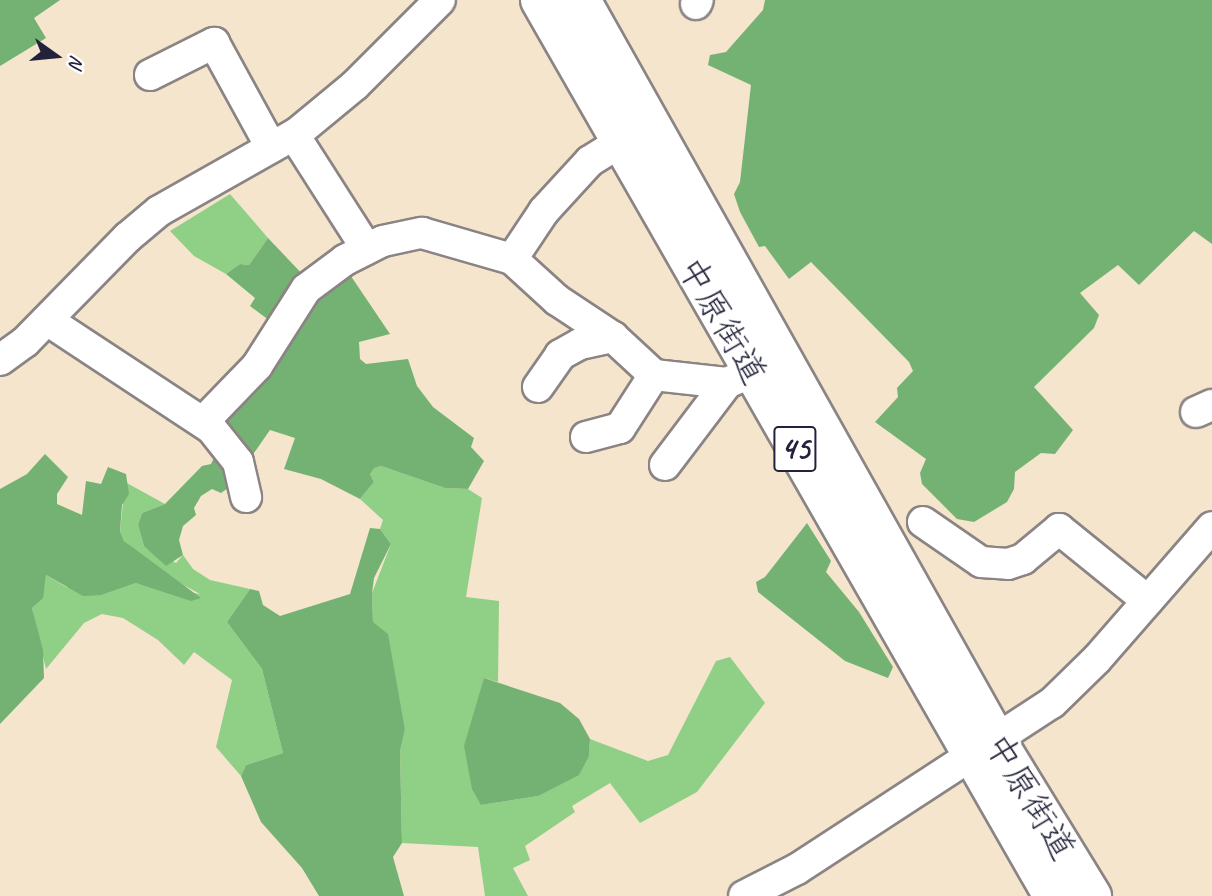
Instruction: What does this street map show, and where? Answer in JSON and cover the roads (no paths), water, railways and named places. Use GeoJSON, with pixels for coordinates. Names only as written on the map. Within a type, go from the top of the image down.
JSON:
{"type":"FeatureCollection","features":[{"type":"Feature","properties":{"kind":"main road","name":"中原街道"},"geometry":{"type":"LineString","coordinates":[[540,0],[621,142],[739,378],[985,748],[1091,896]]}},
{"type":"Feature","properties":{"kind":"main road","name":"中原街道"},"geometry":{"type":"LineString","coordinates":[[581,0],[985,748],[1053,896]]}},
{"type":"Feature","properties":{"kind":"street"},"geometry":{"type":"LineString","coordinates":[[0,360],[47,320],[128,237],[159,211],[282,141],[355,85],[440,0]]}},
{"type":"Feature","properties":{"kind":"street"},"geometry":{"type":"LineString","coordinates":[[150,75],[214,43],[282,141],[367,249]]}},
{"type":"Feature","properties":{"kind":"street"},"geometry":{"type":"LineString","coordinates":[[512,258],[544,211],[590,161],[621,142]]}},
{"type":"Feature","properties":{"kind":"street"},"geometry":{"type":"LineString","coordinates":[[203,422],[257,366],[306,289],[367,249],[422,233],[512,258],[557,300],[613,337],[654,376],[739,378]]}},
{"type":"Feature","properties":{"kind":"street"},"geometry":{"type":"LineString","coordinates":[[47,320],[203,422],[237,462],[246,497]]}},
{"type":"Feature","properties":{"kind":"street"},"geometry":{"type":"LineString","coordinates":[[538,387],[560,355],[580,344],[613,337]]}},
{"type":"Feature","properties":{"kind":"street"},"geometry":{"type":"LineString","coordinates":[[586,437],[620,428],[654,376]]}},
{"type":"Feature","properties":{"kind":"street"},"geometry":{"type":"LineString","coordinates":[[665,465],[739,378]]}},
{"type":"Feature","properties":{"kind":"street"},"geometry":{"type":"LineString","coordinates":[[923,522],[981,562],[1008,564],[1023,559],[1059,529],[1148,601]]}},
{"type":"Feature","properties":{"kind":"street"},"geometry":{"type":"LineString","coordinates":[[744,896],[797,869],[1052,703],[1148,601],[1212,527]]}}]}
